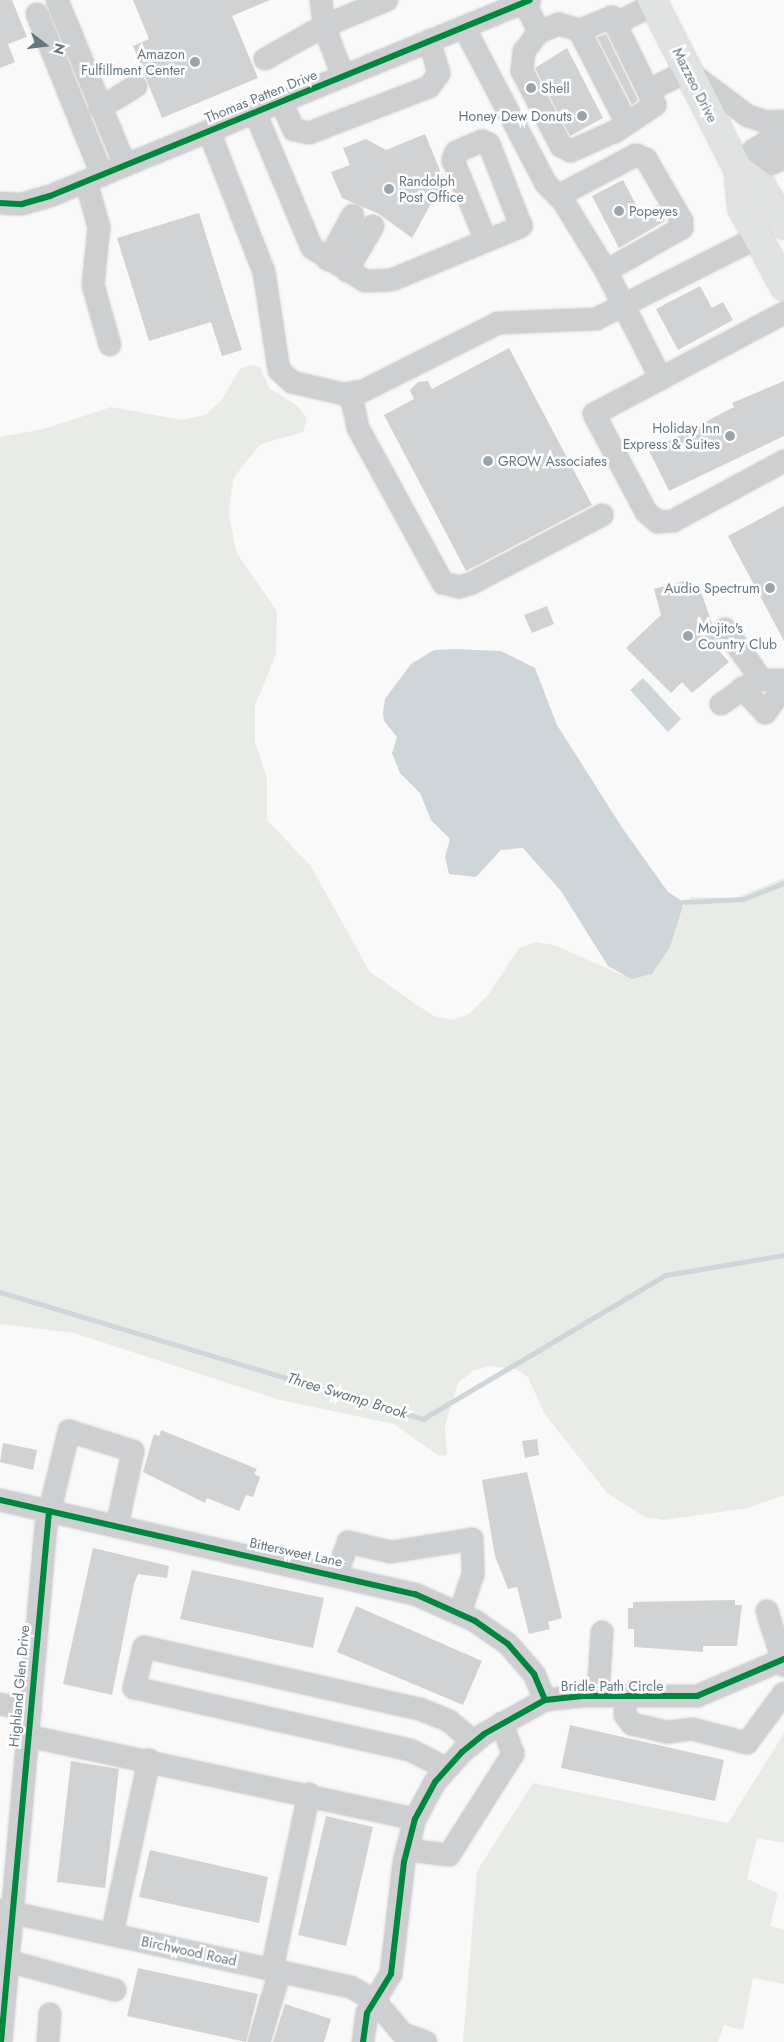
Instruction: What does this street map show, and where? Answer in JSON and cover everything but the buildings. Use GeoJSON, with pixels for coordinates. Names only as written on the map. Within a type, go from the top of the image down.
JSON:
{"type":"FeatureCollection","features":[{"type":"Feature","properties":{"kind":"main road","name":"Mazzeo Drive"},"geometry":{"type":"LineString","coordinates":[[653,2],[688,70],[746,174],[784,225]]}},
{"type":"Feature","properties":{"kind":"main road","name":"Mazzeo Drive"},"geometry":{"type":"LineString","coordinates":[[746,174],[740,200],[784,286]]}},
{"type":"Feature","properties":{"kind":"street"},"geometry":{"type":"LineString","coordinates":[[57,0],[125,165]]}},
{"type":"Feature","properties":{"kind":"street"},"geometry":{"type":"LineString","coordinates":[[321,0],[324,26],[343,76]]}},
{"type":"Feature","properties":{"kind":"street"},"geometry":{"type":"LineString","coordinates":[[265,58],[324,26],[387,0]]}},
{"type":"Feature","properties":{"kind":"street"},"geometry":{"type":"LineString","coordinates":[[527,1],[539,32]]}},
{"type":"Feature","properties":{"kind":"street","name":"Thomas Patten Drive"},"geometry":{"type":"LineString","coordinates":[[0,203],[32,202],[527,1]]}},
{"type":"Feature","properties":{"kind":"street"},"geometry":{"type":"LineString","coordinates":[[615,24],[653,2]]}},
{"type":"Feature","properties":{"kind":"street"},"geometry":{"type":"LineString","coordinates":[[37,14],[94,178],[99,228],[93,285],[110,345]]}},
{"type":"Feature","properties":{"kind":"street"},"geometry":{"type":"LineString","coordinates":[[608,16],[615,24],[649,90],[653,108],[580,148],[571,151],[561,146],[522,71],[524,51],[539,32],[559,24],[579,30],[608,16]]}},
{"type":"Feature","properties":{"kind":"street"},"geometry":{"type":"LineString","coordinates":[[464,27],[546,184],[567,194],[600,248],[610,255],[682,221]]}},
{"type":"Feature","properties":{"kind":"street"},"geometry":{"type":"LineString","coordinates":[[579,30],[626,122]]}},
{"type":"Feature","properties":{"kind":"street"},"geometry":{"type":"LineString","coordinates":[[281,102],[294,130],[309,133],[429,87],[439,72],[429,41]]}},
{"type":"Feature","properties":{"kind":"street"},"geometry":{"type":"LineString","coordinates":[[649,90],[688,70],[748,116],[766,122],[784,121]]}},
{"type":"Feature","properties":{"kind":"street"},"geometry":{"type":"LineString","coordinates":[[100,108],[136,86]]}},
{"type":"Feature","properties":{"kind":"street"},"geometry":{"type":"LineString","coordinates":[[255,112],[308,241],[328,260],[347,271],[369,282],[389,280],[486,241]]}},
{"type":"Feature","properties":{"kind":"street"},"geometry":{"type":"LineString","coordinates":[[209,131],[264,272],[282,375],[299,385],[351,394],[498,323],[528,319],[588,321],[624,306],[758,237]]}},
{"type":"Feature","properties":{"kind":"street"},"geometry":{"type":"LineString","coordinates":[[746,174],[754,150],[784,132]]}},
{"type":"Feature","properties":{"kind":"street"},"geometry":{"type":"LineString","coordinates":[[567,194],[636,155],[646,159],[682,221]]}},
{"type":"Feature","properties":{"kind":"street"},"geometry":{"type":"LineString","coordinates":[[746,174],[784,158]]}},
{"type":"Feature","properties":{"kind":"street"},"geometry":{"type":"LineString","coordinates":[[746,174],[784,194]]}},
{"type":"Feature","properties":{"kind":"street"},"geometry":{"type":"LineString","coordinates":[[567,194],[661,379]]}},
{"type":"Feature","properties":{"kind":"street"},"geometry":{"type":"LineString","coordinates":[[328,260],[353,215]]}},
{"type":"Feature","properties":{"kind":"street"},"geometry":{"type":"LineString","coordinates":[[606,271],[677,233],[682,221]]}},
{"type":"Feature","properties":{"kind":"street"},"geometry":{"type":"LineString","coordinates":[[347,271],[373,226]]}},
{"type":"Feature","properties":{"kind":"street"},"geometry":{"type":"LineString","coordinates":[[784,313],[594,414],[652,518],[673,521],[784,461]]}},
{"type":"Feature","properties":{"kind":"street"},"geometry":{"type":"LineString","coordinates":[[351,394],[358,428],[443,583],[459,587],[472,583],[602,515]]}},
{"type":"Feature","properties":{"kind":"street"},"geometry":{"type":"LineString","coordinates":[[725,629],[765,714],[784,688]]}},
{"type":"Feature","properties":{"kind":"street"},"geometry":{"type":"LineString","coordinates":[[722,704],[752,684],[784,680]]}},
{"type":"Feature","properties":{"kind":"street","name":"Highland Glen Drive"},"geometry":{"type":"LineString","coordinates":[[1,2042],[8,1961],[6,1911],[28,1736],[48,1511],[69,1431],[133,1451],[117,1526]]}},
{"type":"Feature","properties":{"kind":"street","name":"Bittersweet Lane"},"geometry":{"type":"LineString","coordinates":[[0,1500],[399,1588],[460,1613],[517,1652],[534,1674],[545,1700]]}},
{"type":"Feature","properties":{"kind":"street"},"geometry":{"type":"LineString","coordinates":[[337,1573],[348,1542],[392,1552],[472,1539],[473,1574],[460,1613]]}},
{"type":"Feature","properties":{"kind":"street"},"geometry":{"type":"LineString","coordinates":[[767,1611],[783,1661]]}},
{"type":"Feature","properties":{"kind":"street"},"geometry":{"type":"LineString","coordinates":[[598,1696],[602,1632]]}},
{"type":"Feature","properties":{"kind":"street"},"geometry":{"type":"LineString","coordinates":[[446,1768],[410,1750],[134,1688],[144,1647],[427,1712],[456,1726],[474,1742]]}},
{"type":"Feature","properties":{"kind":"street","name":"Bridle Path Circle"},"geometry":{"type":"LineString","coordinates":[[362,2042],[367,2013],[391,1974],[407,1850],[416,1820],[446,1768],[474,1742],[502,1723],[545,1700],[598,1696],[697,1696],[783,1661]]}},
{"type":"Feature","properties":{"kind":"street"},"geometry":{"type":"LineString","coordinates":[[625,1697],[625,1715],[632,1724],[668,1732],[692,1729],[747,1743],[784,1694]]}},
{"type":"Feature","properties":{"kind":"street"},"geometry":{"type":"LineString","coordinates":[[692,1729],[697,1696]]}},
{"type":"Feature","properties":{"kind":"street"},"geometry":{"type":"LineString","coordinates":[[0,1704],[30,1710]]}},
{"type":"Feature","properties":{"kind":"street"},"geometry":{"type":"LineString","coordinates":[[407,1850],[449,1855],[513,1754],[502,1723]]}},
{"type":"Feature","properties":{"kind":"street"},"geometry":{"type":"LineString","coordinates":[[28,1736],[309,1794],[416,1820]]}},
{"type":"Feature","properties":{"kind":"street"},"geometry":{"type":"LineString","coordinates":[[112,1934],[149,1760]]}},
{"type":"Feature","properties":{"kind":"street"},"geometry":{"type":"LineString","coordinates":[[259,2042],[276,1970],[309,1794]]}},
{"type":"Feature","properties":{"kind":"street","name":"Birchwood Road"},"geometry":{"type":"LineString","coordinates":[[6,1911],[345,1986],[375,2001]]}},
{"type":"Feature","properties":{"kind":"street"},"geometry":{"type":"LineString","coordinates":[[8,1961],[115,1990]]}},
{"type":"Feature","properties":{"kind":"street"},"geometry":{"type":"LineString","coordinates":[[375,2001],[403,2034],[426,2042]]}},
{"type":"Feature","properties":{"kind":"street"},"geometry":{"type":"LineString","coordinates":[[48,2042],[50,2014]]}},
{"type":"Feature","properties":{"kind":"shaded area"},"geometry":{"type":"Polygon","coordinates":[[[250,365],[260,367],[270,389],[297,405],[307,418],[303,432],[261,444],[245,463],[233,479],[229,513],[236,552],[277,611],[276,654],[255,706],[255,741],[267,778],[267,820],[310,865],[370,972],[433,1016],[454,1020],[469,1014],[488,995],[519,948],[536,942],[554,945],[631,979],[674,934],[679,912],[691,897],[735,898],[784,878],[784,1495],[748,1508],[665,1520],[645,1517],[607,1493],[544,1413],[528,1377],[516,1369],[489,1366],[474,1370],[458,1383],[445,1426],[447,1455],[439,1456],[394,1424],[280,1400],[74,1333],[0,1324],[0,437],[44,429],[111,407],[182,420],[205,415],[221,401],[240,369],[250,365]]]}},
{"type":"Feature","properties":{"kind":"shaded area"},"geometry":{"type":"Polygon","coordinates":[[[434,650],[501,651],[535,668],[557,725],[623,829],[668,892],[684,902],[670,947],[652,974],[631,979],[608,966],[561,891],[523,848],[501,850],[476,877],[449,874],[445,857],[450,839],[431,820],[420,793],[400,773],[392,753],[397,737],[384,721],[383,712],[385,699],[411,664],[434,650]]]}},
{"type":"Feature","properties":{"kind":"shaded area"},"geometry":{"type":"Polygon","coordinates":[[[643,678],[681,719],[668,732],[630,690],[643,678]]]}},
{"type":"Feature","properties":{"kind":"shaded area"},"geometry":{"type":"Polygon","coordinates":[[[784,1733],[784,1843],[757,1838],[747,1879],[778,1893],[770,1926],[784,1930],[784,1984],[753,1978],[743,2030],[724,2025],[718,2042],[463,2042],[477,1871],[533,1783],[728,1823],[784,1733]]]}},
{"type":"Feature","properties":{"kind":"waterway"},"geometry":{"type":"LineString","coordinates":[[684,902],[743,899],[784,883]]}},
{"type":"Feature","properties":{"kind":"waterway","name":"Three Swamp Brook"},"geometry":{"type":"LineString","coordinates":[[0,1292],[423,1419],[666,1275],[784,1255]]}},
{"type":"Feature","properties":{"kind":"cycle path"},"geometry":{"type":"LineString","coordinates":[[0,203],[22,204],[50,196],[530,0]]}},
{"type":"Feature","properties":{"kind":"cycle path"},"geometry":{"type":"LineString","coordinates":[[0,1500],[415,1594],[475,1621],[508,1644],[534,1674],[545,1700]]}},
{"type":"Feature","properties":{"kind":"cycle path"},"geometry":{"type":"LineString","coordinates":[[1,2042],[49,1511]]}},
{"type":"Feature","properties":{"kind":"cycle path"},"geometry":{"type":"LineString","coordinates":[[363,2042],[367,2013],[391,1974],[404,1862],[415,1819],[435,1782],[462,1752],[484,1734],[545,1700],[583,1696],[697,1696],[784,1659]]}},
{"type":"Feature","properties":{"kind":"place","name":"Amazon Fulfillment Center"},"geometry":{"type":"Point","coordinates":[195,62]}},
{"type":"Feature","properties":{"kind":"place","name":"Shell"},"geometry":{"type":"Point","coordinates":[531,88]}},
{"type":"Feature","properties":{"kind":"place","name":"Honey Dew Donuts"},"geometry":{"type":"Point","coordinates":[582,116]}},
{"type":"Feature","properties":{"kind":"place","name":"Randolph Post Office"},"geometry":{"type":"Point","coordinates":[389,189]}},
{"type":"Feature","properties":{"kind":"place","name":"Popeyes"},"geometry":{"type":"Point","coordinates":[619,211]}},
{"type":"Feature","properties":{"kind":"place","name":"Holiday Inn Express & Suites"},"geometry":{"type":"Point","coordinates":[730,436]}},
{"type":"Feature","properties":{"kind":"place","name":"GROW Associates"},"geometry":{"type":"Point","coordinates":[488,461]}},
{"type":"Feature","properties":{"kind":"place","name":"Audio Spectrum"},"geometry":{"type":"Point","coordinates":[770,588]}},
{"type":"Feature","properties":{"kind":"place","name":"Mojito's Country Club"},"geometry":{"type":"Point","coordinates":[688,636]}}]}
